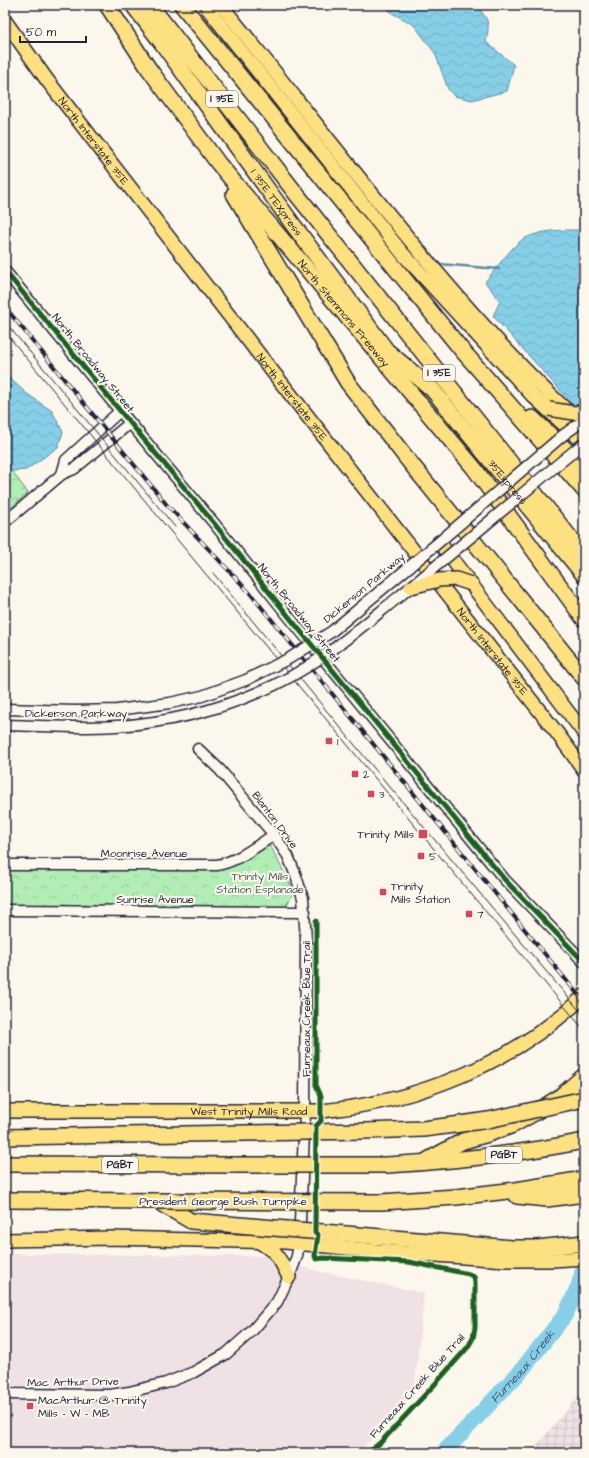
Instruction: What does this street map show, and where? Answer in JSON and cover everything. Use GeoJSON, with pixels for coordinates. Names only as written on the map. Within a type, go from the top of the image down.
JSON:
{"type":"FeatureCollection","features":[{"type":"Feature","properties":{"kind":"highway","name":"North Stemmons Freeway"},"geometry":{"type":"LineString","coordinates":[[107,5],[150,70],[218,163],[474,468],[584,619]]}},
{"type":"Feature","properties":{"kind":"highway","name":"I 35E TEXpress"},"geometry":{"type":"LineString","coordinates":[[133,5],[386,351],[432,389]]}},
{"type":"Feature","properties":{"kind":"highway","name":"I 35E"},"geometry":{"type":"LineString","coordinates":[[150,5],[299,197],[584,555]]}},
{"type":"Feature","properties":{"kind":"highway"},"geometry":{"type":"LineString","coordinates":[[182,5],[461,349],[584,490]]}},
{"type":"Feature","properties":{"kind":"highway"},"geometry":{"type":"LineString","coordinates":[[218,163],[242,207],[348,382],[408,460],[584,678]]}},
{"type":"Feature","properties":{"kind":"highway"},"geometry":{"type":"LineString","coordinates":[[461,349],[584,468]]}},
{"type":"Feature","properties":{"kind":"highway","name":"35Express"},"geometry":{"type":"LineString","coordinates":[[432,389],[584,575]]}},
{"type":"Feature","properties":{"kind":"highway"},"geometry":{"type":"LineString","coordinates":[[422,1163],[463,1141],[513,1125],[561,1096],[584,1076]]}},
{"type":"Feature","properties":{"kind":"highway"},"geometry":{"type":"LineString","coordinates":[[5,1137],[423,1129],[488,1120],[584,1099]]}},
{"type":"Feature","properties":{"kind":"highway","name":"PGBT"},"geometry":{"type":"LineString","coordinates":[[5,1164],[235,1165],[422,1163],[523,1152],[584,1141]]}},
{"type":"Feature","properties":{"kind":"highway","name":"President George Bush Turnpike"},"geometry":{"type":"LineString","coordinates":[[5,1200],[381,1202],[421,1200],[493,1193],[584,1179]]}},
{"type":"Feature","properties":{"kind":"highway"},"geometry":{"type":"LineString","coordinates":[[493,1193],[547,1199],[584,1194]]}},
{"type":"Feature","properties":{"kind":"highway"},"geometry":{"type":"LineString","coordinates":[[157,1201],[192,1221],[482,1246],[537,1248],[584,1243]]}},
{"type":"Feature","properties":{"kind":"main road"},"geometry":{"type":"LineString","coordinates":[[207,5],[212,15],[404,254],[533,396],[584,443]]}},
{"type":"Feature","properties":{"kind":"main road"},"geometry":{"type":"LineString","coordinates":[[221,5],[395,222],[479,321],[560,405],[584,426]]}},
{"type":"Feature","properties":{"kind":"main road","name":"North Interstate 35E"},"geometry":{"type":"LineString","coordinates":[[5,21],[47,80],[260,355],[557,733],[584,770]]}},
{"type":"Feature","properties":{"kind":"main road"},"geometry":{"type":"LineString","coordinates":[[548,409],[574,413],[584,411]]}},
{"type":"Feature","properties":{"kind":"main road","name":"North Interstate 35E"},"geometry":{"type":"LineString","coordinates":[[439,542],[584,733]]}},
{"type":"Feature","properties":{"kind":"main road"},"geometry":{"type":"LineString","coordinates":[[411,587],[439,580],[456,579],[470,584]]}},
{"type":"Feature","properties":{"kind":"main road","name":"West Trinity Mills Road"},"geometry":{"type":"LineString","coordinates":[[5,1111],[321,1112],[358,1107],[402,1097],[438,1086],[497,1059],[550,1025],[584,996]]}},
{"type":"Feature","properties":{"kind":"main road"},"geometry":{"type":"LineString","coordinates":[[5,1240],[111,1238],[258,1241],[300,1243],[506,1260],[553,1260],[584,1258]]}},
{"type":"Feature","properties":{"kind":"main road"},"geometry":{"type":"LineString","coordinates":[[258,1241],[274,1252],[289,1277]]}},
{"type":"Feature","properties":{"kind":"street","name":"North Broadway Street"},"geometry":{"type":"LineString","coordinates":[[5,271],[213,522],[505,880],[584,962]]}},
{"type":"Feature","properties":{"kind":"street"},"geometry":{"type":"LineString","coordinates":[[62,474],[66,460],[120,411]]}},
{"type":"Feature","properties":{"kind":"street","name":"Dickerson Parkway"},"geometry":{"type":"LineString","coordinates":[[5,709],[75,711],[117,710],[170,703],[202,696],[246,680],[290,658],[331,632],[570,430],[584,420]]}},
{"type":"Feature","properties":{"kind":"street"},"geometry":{"type":"LineString","coordinates":[[5,522],[62,474],[74,469],[130,423]]}},
{"type":"Feature","properties":{"kind":"street","name":"Dickerson Parkway"},"geometry":{"type":"LineString","coordinates":[[5,725],[74,727],[116,726],[156,722],[206,711],[260,692],[302,670],[343,642],[584,443]]}},
{"type":"Feature","properties":{"kind":"street","name":"Blanton Drive"},"geometry":{"type":"LineString","coordinates":[[198,750],[220,770],[274,835],[288,856],[303,898],[306,939],[305,1112]]}},
{"type":"Feature","properties":{"kind":"street","name":"Moonrise Avenue"},"geometry":{"type":"LineString","coordinates":[[5,865],[217,865],[237,859],[274,835]]}},
{"type":"Feature","properties":{"kind":"street","name":"Sunrise Avenue"},"geometry":{"type":"LineString","coordinates":[[5,910],[305,912]]}},
{"type":"Feature","properties":{"kind":"street","name":"Mac Arthur Drive"},"geometry":{"type":"LineString","coordinates":[[5,1394],[110,1395],[166,1383],[194,1372],[226,1354],[252,1331],[277,1302],[297,1256],[300,1243],[305,1112]]}},
{"type":"Feature","properties":{"kind":"shaded area"},"geometry":{"type":"Polygon","coordinates":[[[5,1254],[266,1256],[317,1271],[424,1293],[415,1385],[398,1411],[374,1437],[356,1453],[5,1453],[5,1254]]]}},
{"type":"Feature","properties":{"kind":"shaded area"},"geometry":{"type":"Polygon","coordinates":[[[584,1390],[584,1453],[530,1453],[584,1390]]]}},
{"type":"Feature","properties":{"kind":"green space"},"geometry":{"type":"Polygon","coordinates":[[[5,465],[12,471],[28,493],[5,513],[5,465]]]}},
{"type":"Feature","properties":{"kind":"green space","name":"Trinity Mills Station Esplanade"},"geometry":{"type":"Polygon","coordinates":[[[264,846],[271,847],[294,892],[285,908],[5,907],[5,868],[221,870],[235,866],[264,846]]]}},
{"type":"Feature","properties":{"kind":"water"},"geometry":{"type":"Polygon","coordinates":[[[384,5],[476,5],[486,18],[488,30],[486,42],[514,65],[507,91],[472,100],[454,96],[448,89],[435,53],[414,25],[392,13],[384,5]]]}},
{"type":"Feature","properties":{"kind":"water"},"geometry":{"type":"Polygon","coordinates":[[[584,230],[584,417],[493,316],[500,301],[485,282],[510,251],[525,238],[550,231],[584,230]]]}},
{"type":"Feature","properties":{"kind":"water"},"geometry":{"type":"Polygon","coordinates":[[[5,374],[26,393],[52,411],[63,432],[58,447],[26,470],[12,471],[5,465],[5,374]]]}},
{"type":"Feature","properties":{"kind":"waterway"},"geometry":{"type":"LineString","coordinates":[[436,261],[439,264],[499,269]]}},
{"type":"Feature","properties":{"kind":"waterway","name":"Furneaux Creek"},"geometry":{"type":"LineString","coordinates":[[443,1453],[520,1372],[565,1315],[578,1288],[584,1267]]}},
{"type":"Feature","properties":{"kind":"tram line"},"geometry":{"type":"LineString","coordinates":[[5,322],[175,527]]}},
{"type":"Feature","properties":{"kind":"tram line"},"geometry":{"type":"LineString","coordinates":[[5,332],[584,1030]]}},
{"type":"Feature","properties":{"kind":"tram line"},"geometry":{"type":"LineString","coordinates":[[213,573],[373,767],[584,1016]]}},
{"type":"Feature","properties":{"kind":"railway"},"geometry":{"type":"LineString","coordinates":[[5,307],[167,505],[249,592],[584,1002]]}},
{"type":"Feature","properties":{"kind":"cycle path"},"geometry":{"type":"LineString","coordinates":[[5,271],[213,522],[505,880],[584,962]]}},
{"type":"Feature","properties":{"kind":"cycle path","name":"Furneaux Creek Blue Trail"},"geometry":{"type":"LineString","coordinates":[[316,921],[316,1085],[321,1096],[321,1121],[316,1126],[315,1233],[318,1235],[315,1256],[316,1259],[323,1258],[409,1262],[469,1274],[474,1277],[475,1282],[475,1328],[473,1338],[468,1347],[381,1442],[368,1453]]}},
{"type":"Feature","properties":{"kind":"place","name":"1"},"geometry":{"type":"Point","coordinates":[329,741]}},
{"type":"Feature","properties":{"kind":"place","name":"2"},"geometry":{"type":"Point","coordinates":[355,774]}},
{"type":"Feature","properties":{"kind":"place","name":"3"},"geometry":{"type":"Point","coordinates":[371,794]}},
{"type":"Feature","properties":{"kind":"place","name":"Trinity Mills"},"geometry":{"type":"Point","coordinates":[423,834]}},
{"type":"Feature","properties":{"kind":"place","name":"5"},"geometry":{"type":"Point","coordinates":[421,856]}},
{"type":"Feature","properties":{"kind":"place","name":"Trinity Mills Station"},"geometry":{"type":"Point","coordinates":[383,892]}},
{"type":"Feature","properties":{"kind":"place","name":"7"},"geometry":{"type":"Point","coordinates":[469,914]}},
{"type":"Feature","properties":{"kind":"place","name":"MacArthur @ Trinity Mills - W - MB"},"geometry":{"type":"Point","coordinates":[30,1406]}}]}
